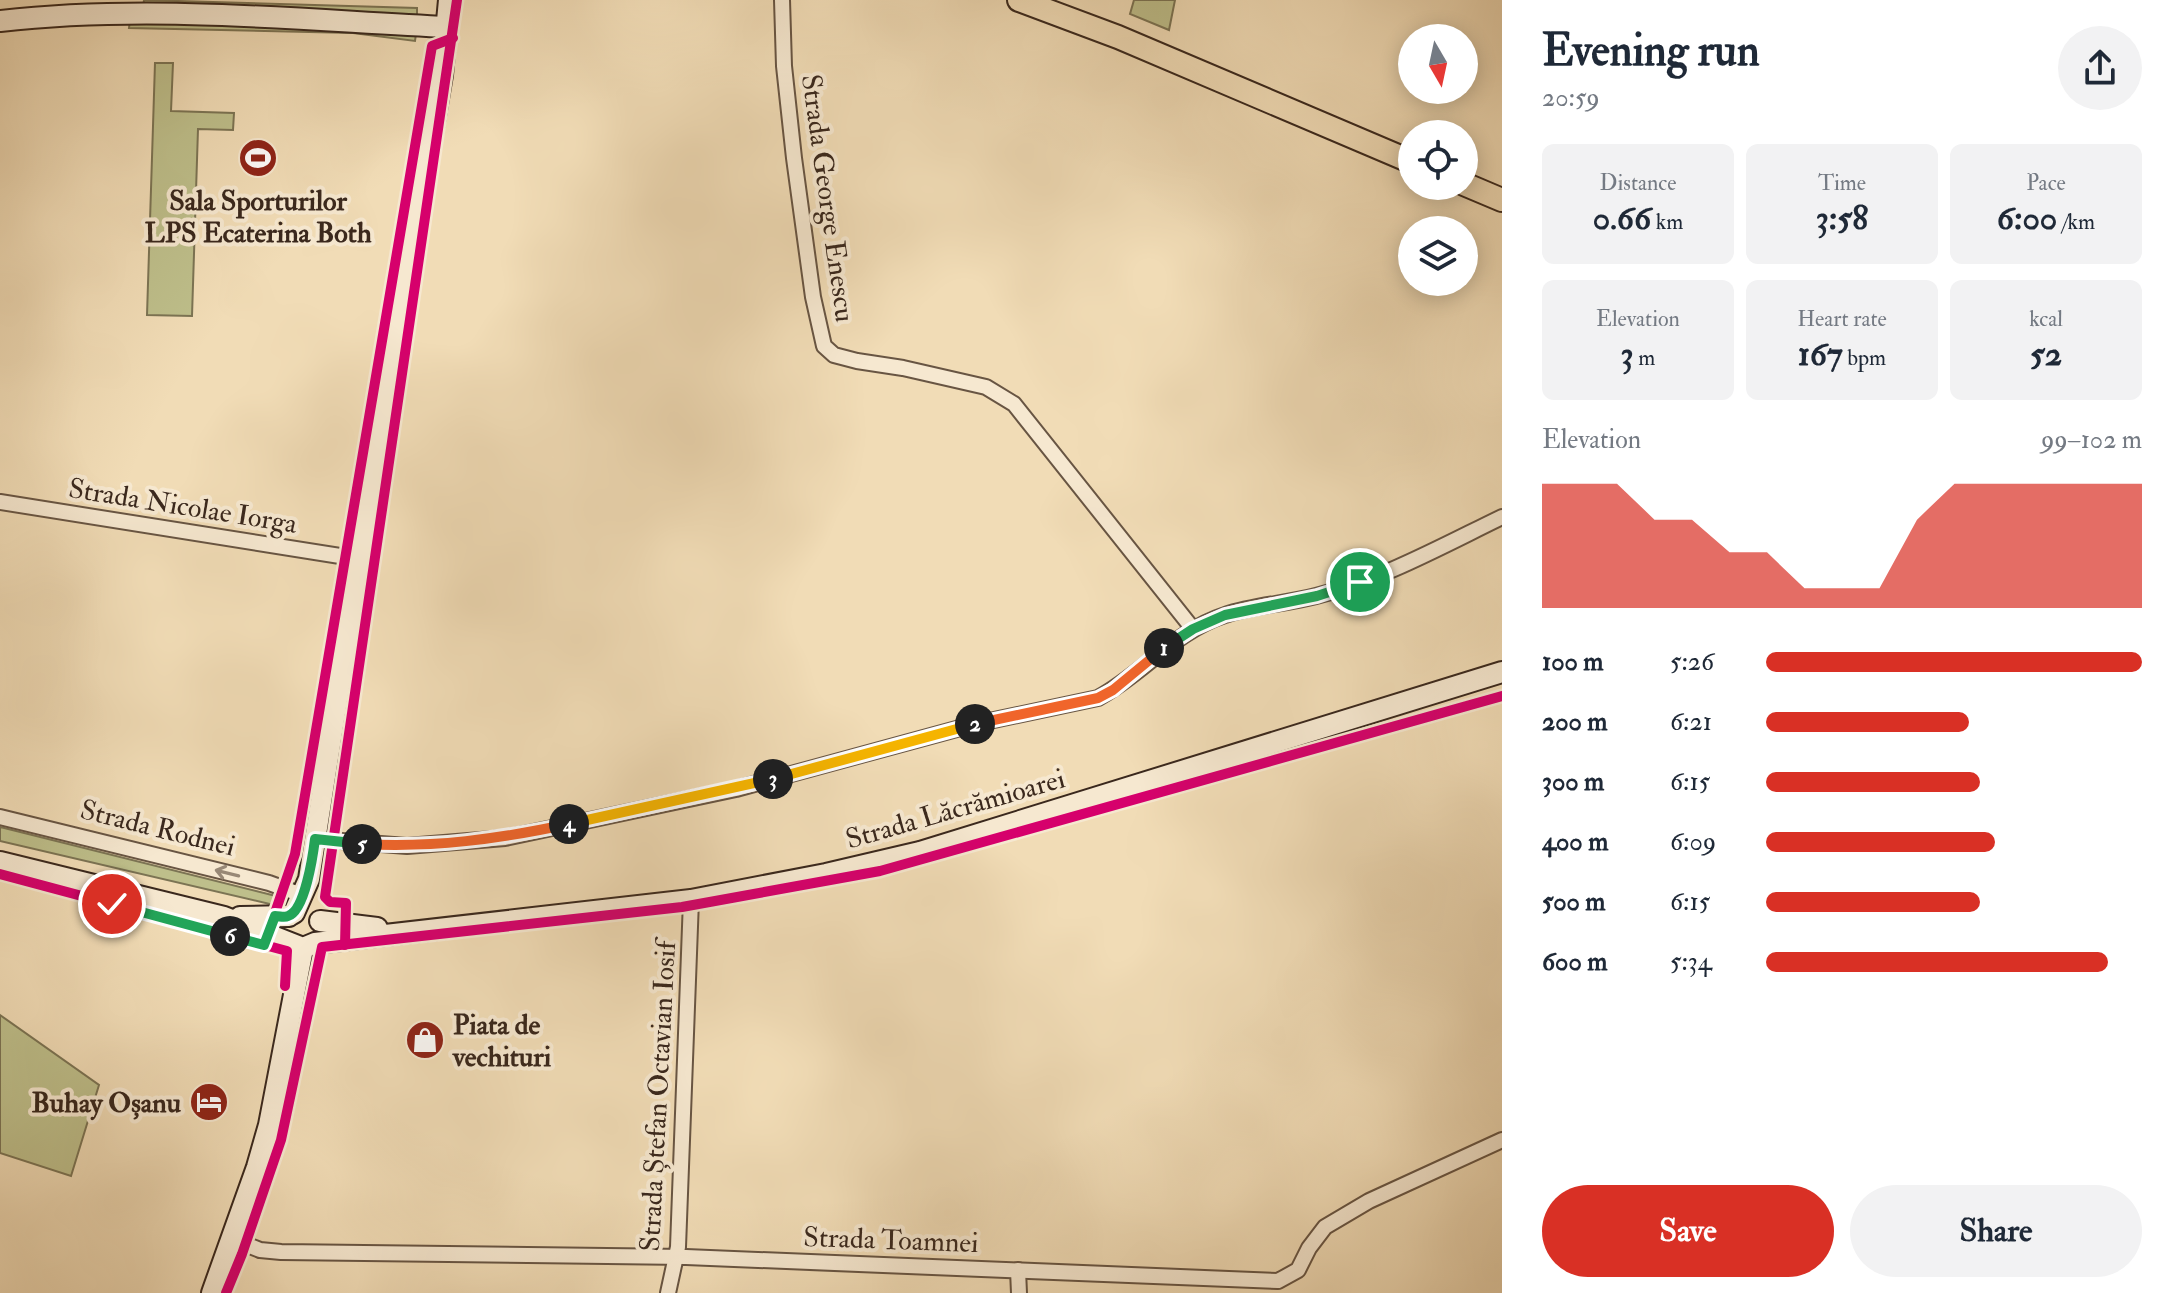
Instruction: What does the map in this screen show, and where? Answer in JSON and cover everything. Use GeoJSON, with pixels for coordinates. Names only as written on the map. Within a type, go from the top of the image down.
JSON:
{"type":"FeatureCollection","features":[{"type":"Feature","properties":{"kind":"main road"},"geometry":{"type":"LineString","coordinates":[[302,944],[284,928],[298,901],[315,839],[359,559],[442,75],[449,0]]}},
{"type":"Feature","properties":{"kind":"main road"},"geometry":{"type":"LineString","coordinates":[[1019,0],[1118,37],[1398,156]]}},
{"type":"Feature","properties":{"kind":"main road"},"geometry":{"type":"LineString","coordinates":[[0,21],[118,13],[257,16],[448,27]]}},
{"type":"Feature","properties":{"kind":"main road"},"geometry":{"type":"LineString","coordinates":[[1478,190],[1502,200]]}},
{"type":"Feature","properties":{"kind":"main road","name":"Strada Lăcrămioarei"},"geometry":{"type":"LineString","coordinates":[[302,944],[691,900],[826,874],[920,852],[1502,672]]}},
{"type":"Feature","properties":{"kind":"main road"},"geometry":{"type":"LineString","coordinates":[[0,862],[224,917],[302,944],[321,933],[318,918],[298,901]]}},
{"type":"Feature","properties":{"kind":"main road"},"geometry":{"type":"LineString","coordinates":[[224,917],[298,901]]}},
{"type":"Feature","properties":{"kind":"main road","name":"Strada Lăcrămioarei"},"geometry":{"type":"LineString","coordinates":[[298,901],[318,918],[409,933]]}},
{"type":"Feature","properties":{"kind":"main road"},"geometry":{"type":"LineString","coordinates":[[212,1293],[269,1125],[302,944]]}},
{"type":"Feature","properties":{"kind":"street","name":"Strada George Enescu"},"geometry":{"type":"LineString","coordinates":[[782,0],[784,66],[794,158],[813,297],[824,346],[834,355],[857,361],[986,387],[1014,404],[1193,629]]}},
{"type":"Feature","properties":{"kind":"street","name":"Strada Nicolae Iorga"},"geometry":{"type":"LineString","coordinates":[[0,502],[359,559]]}},
{"type":"Feature","properties":{"kind":"street"},"geometry":{"type":"LineString","coordinates":[[315,839],[407,846],[505,838],[736,789],[975,724],[1098,698],[1193,629],[1225,615],[1317,596],[1360,582],[1502,517]]}},
{"type":"Feature","properties":{"kind":"street","name":"Strada Rodnei"},"geometry":{"type":"LineString","coordinates":[[0,817],[269,883],[298,901]]}},
{"type":"Feature","properties":{"kind":"street","name":"Strada Ștefan Octavian Iosif"},"geometry":{"type":"LineString","coordinates":[[668,1293],[677,1257],[691,900]]}},
{"type":"Feature","properties":{"kind":"street","name":"Strada Toamnei"},"geometry":{"type":"LineString","coordinates":[[232,1239],[244,1246],[281,1252],[677,1257],[1278,1281],[1298,1270],[1325,1227],[1369,1201],[1502,1140]]}},
{"type":"Feature","properties":{"kind":"street"},"geometry":{"type":"LineString","coordinates":[[1018,1270],[1019,1293]]}},
{"type":"Feature","properties":{"kind":"green space"},"geometry":{"type":"Polygon","coordinates":[[[144,0],[417,8],[417,15],[143,7],[144,0]]]}},
{"type":"Feature","properties":{"kind":"green space"},"geometry":{"type":"Polygon","coordinates":[[[1134,0],[1175,0],[1169,30],[1130,14],[1134,0]]]}},
{"type":"Feature","properties":{"kind":"green space"},"geometry":{"type":"Polygon","coordinates":[[[130,20],[416,34],[415,41],[353,33],[129,28],[130,20]]]}},
{"type":"Feature","properties":{"kind":"green space"},"geometry":{"type":"Polygon","coordinates":[[[155,63],[173,63],[171,111],[234,113],[233,130],[198,129],[192,316],[147,315],[155,63]]]}},
{"type":"Feature","properties":{"kind":"green space"},"geometry":{"type":"Polygon","coordinates":[[[0,827],[276,896],[278,891],[286,895],[282,910],[271,912],[274,905],[0,841],[0,827]]]}},
{"type":"Feature","properties":{"kind":"green space"},"geometry":{"type":"Polygon","coordinates":[[[0,1015],[99,1085],[71,1176],[0,1153],[0,1015]]]}},
{"type":"Feature","properties":{"kind":"cycle path"},"geometry":{"type":"LineString","coordinates":[[345,945],[346,903],[330,902],[325,897],[457,0]]}},
{"type":"Feature","properties":{"kind":"cycle path"},"geometry":{"type":"LineString","coordinates":[[264,945],[295,854],[432,46],[453,38]]}},
{"type":"Feature","properties":{"kind":"cycle path"},"geometry":{"type":"LineString","coordinates":[[226,1293],[281,1140],[322,947],[682,907],[880,871],[1502,696]]}},
{"type":"Feature","properties":{"kind":"cycle path"},"geometry":{"type":"LineString","coordinates":[[0,874],[287,951],[285,986]]}},
{"type":"Feature","properties":{"kind":"place","name":"Sala Sporturilor LPS Ecaterina Both"},"geometry":{"type":"Point","coordinates":[258,158]}},
{"type":"Feature","properties":{"kind":"place","name":"Piata de vechituri"},"geometry":{"type":"Point","coordinates":[425,1040]}},
{"type":"Feature","properties":{"kind":"place","name":"Buhay Oșanu"},"geometry":{"type":"Point","coordinates":[209,1102]}},
{"type":"Feature","properties":{"kind":"route"},"geometry":{"type":"LineString","coordinates":[[112,904],[264,945],[275,916],[294,913],[309,879],[315,839],[407,846],[505,838],[736,789],[975,724],[1098,698],[1193,629],[1225,615],[1317,596],[1360,582]]}}]}
